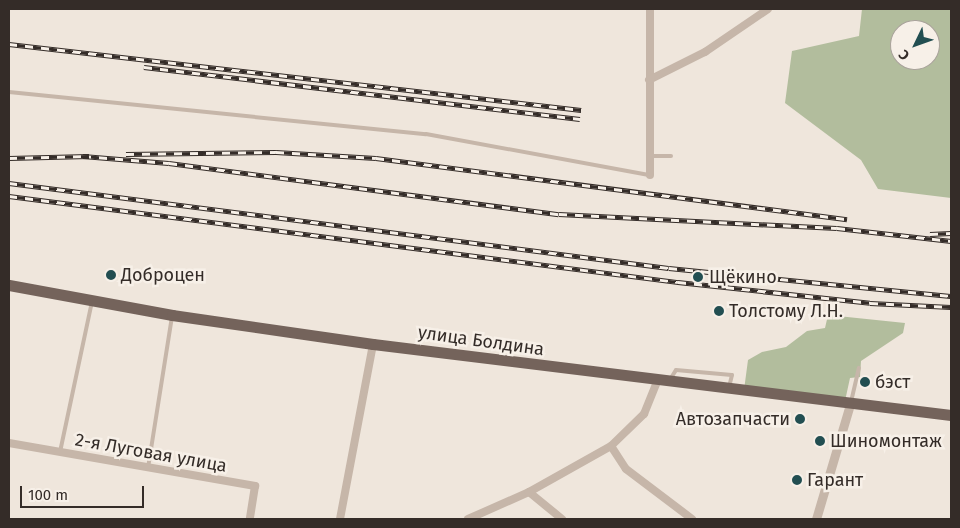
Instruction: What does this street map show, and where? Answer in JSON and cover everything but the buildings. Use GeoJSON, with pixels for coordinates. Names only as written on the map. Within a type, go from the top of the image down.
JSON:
{"type":"FeatureCollection","features":[{"type":"Feature","properties":{"kind":"main road","name":"улица Болдина"},"geometry":{"type":"LineString","coordinates":[[9,285],[172,315],[372,344],[657,381],[951,415]]}},
{"type":"Feature","properties":{"kind":"street"},"geometry":{"type":"LineString","coordinates":[[650,9],[650,175]]}},
{"type":"Feature","properties":{"kind":"street"},"geometry":{"type":"LineString","coordinates":[[649,80],[705,52],[768,9]]}},
{"type":"Feature","properties":{"kind":"street"},"geometry":{"type":"LineString","coordinates":[[340,519],[372,344]]}},
{"type":"Feature","properties":{"kind":"street"},"geometry":{"type":"LineString","coordinates":[[468,519],[528,492],[611,446],[644,414],[657,381]]}},
{"type":"Feature","properties":{"kind":"street"},"geometry":{"type":"LineString","coordinates":[[817,519],[850,404]]}},
{"type":"Feature","properties":{"kind":"street","name":"2-я Луговая улица"},"geometry":{"type":"LineString","coordinates":[[9,443],[255,486],[250,519]]}},
{"type":"Feature","properties":{"kind":"street"},"geometry":{"type":"LineString","coordinates":[[611,446],[626,469],[692,519]]}},
{"type":"Feature","properties":{"kind":"street"},"geometry":{"type":"LineString","coordinates":[[528,492],[562,519]]}},
{"type":"Feature","properties":{"kind":"lane"},"geometry":{"type":"LineString","coordinates":[[9,92],[426,134],[650,175]]}},
{"type":"Feature","properties":{"kind":"lane"},"geometry":{"type":"LineString","coordinates":[[651,156],[671,156]]}},
{"type":"Feature","properties":{"kind":"lane"},"geometry":{"type":"LineString","coordinates":[[60,452],[93,300]]}},
{"type":"Feature","properties":{"kind":"lane"},"geometry":{"type":"LineString","coordinates":[[148,468],[172,315]]}},
{"type":"Feature","properties":{"kind":"lane"},"geometry":{"type":"LineString","coordinates":[[850,404],[859,368]]}},
{"type":"Feature","properties":{"kind":"green space"},"geometry":{"type":"Polygon","coordinates":[[[862,9],[951,9],[951,198],[878,189],[861,160],[785,103],[792,51],[859,36],[862,9]]]}},
{"type":"Feature","properties":{"kind":"green space"},"geometry":{"type":"Polygon","coordinates":[[[828,315],[905,323],[903,333],[861,361],[860,377],[850,378],[845,401],[744,390],[748,360],[762,352],[786,347],[807,331],[825,328],[828,315]]]}},
{"type":"Feature","properties":{"kind":"railway"},"geometry":{"type":"LineString","coordinates":[[9,44],[581,110]]}},
{"type":"Feature","properties":{"kind":"railway"},"geometry":{"type":"LineString","coordinates":[[144,67],[580,119]]}},
{"type":"Feature","properties":{"kind":"railway"},"geometry":{"type":"LineString","coordinates":[[126,154],[276,152],[376,158],[847,219]]}},
{"type":"Feature","properties":{"kind":"railway"},"geometry":{"type":"LineString","coordinates":[[83,156],[169,163],[559,214],[837,228],[951,241]]}},
{"type":"Feature","properties":{"kind":"railway"},"geometry":{"type":"LineString","coordinates":[[9,158],[89,156]]}},
{"type":"Feature","properties":{"kind":"railway"},"geometry":{"type":"LineString","coordinates":[[9,183],[669,268],[951,296]]}},
{"type":"Feature","properties":{"kind":"railway"},"geometry":{"type":"LineString","coordinates":[[9,196],[678,282],[870,303],[951,307]]}},
{"type":"Feature","properties":{"kind":"railway"},"geometry":{"type":"LineString","coordinates":[[930,234],[951,233]]}},
{"type":"Feature","properties":{"kind":"place","name":"Доброцен"},"geometry":{"type":"Point","coordinates":[111,275]}},
{"type":"Feature","properties":{"kind":"place","name":"Щёкино"},"geometry":{"type":"Point","coordinates":[698,277]}},
{"type":"Feature","properties":{"kind":"place","name":"Толстому Л.Н."},"geometry":{"type":"Point","coordinates":[719,311]}},
{"type":"Feature","properties":{"kind":"place","name":"бэст"},"geometry":{"type":"Point","coordinates":[865,382]}},
{"type":"Feature","properties":{"kind":"place","name":"Автозапчасти"},"geometry":{"type":"Point","coordinates":[800,419]}},
{"type":"Feature","properties":{"kind":"place","name":"Шиномонтаж"},"geometry":{"type":"Point","coordinates":[820,441]}},
{"type":"Feature","properties":{"kind":"place","name":"Гарант"},"geometry":{"type":"Point","coordinates":[797,480]}}]}
